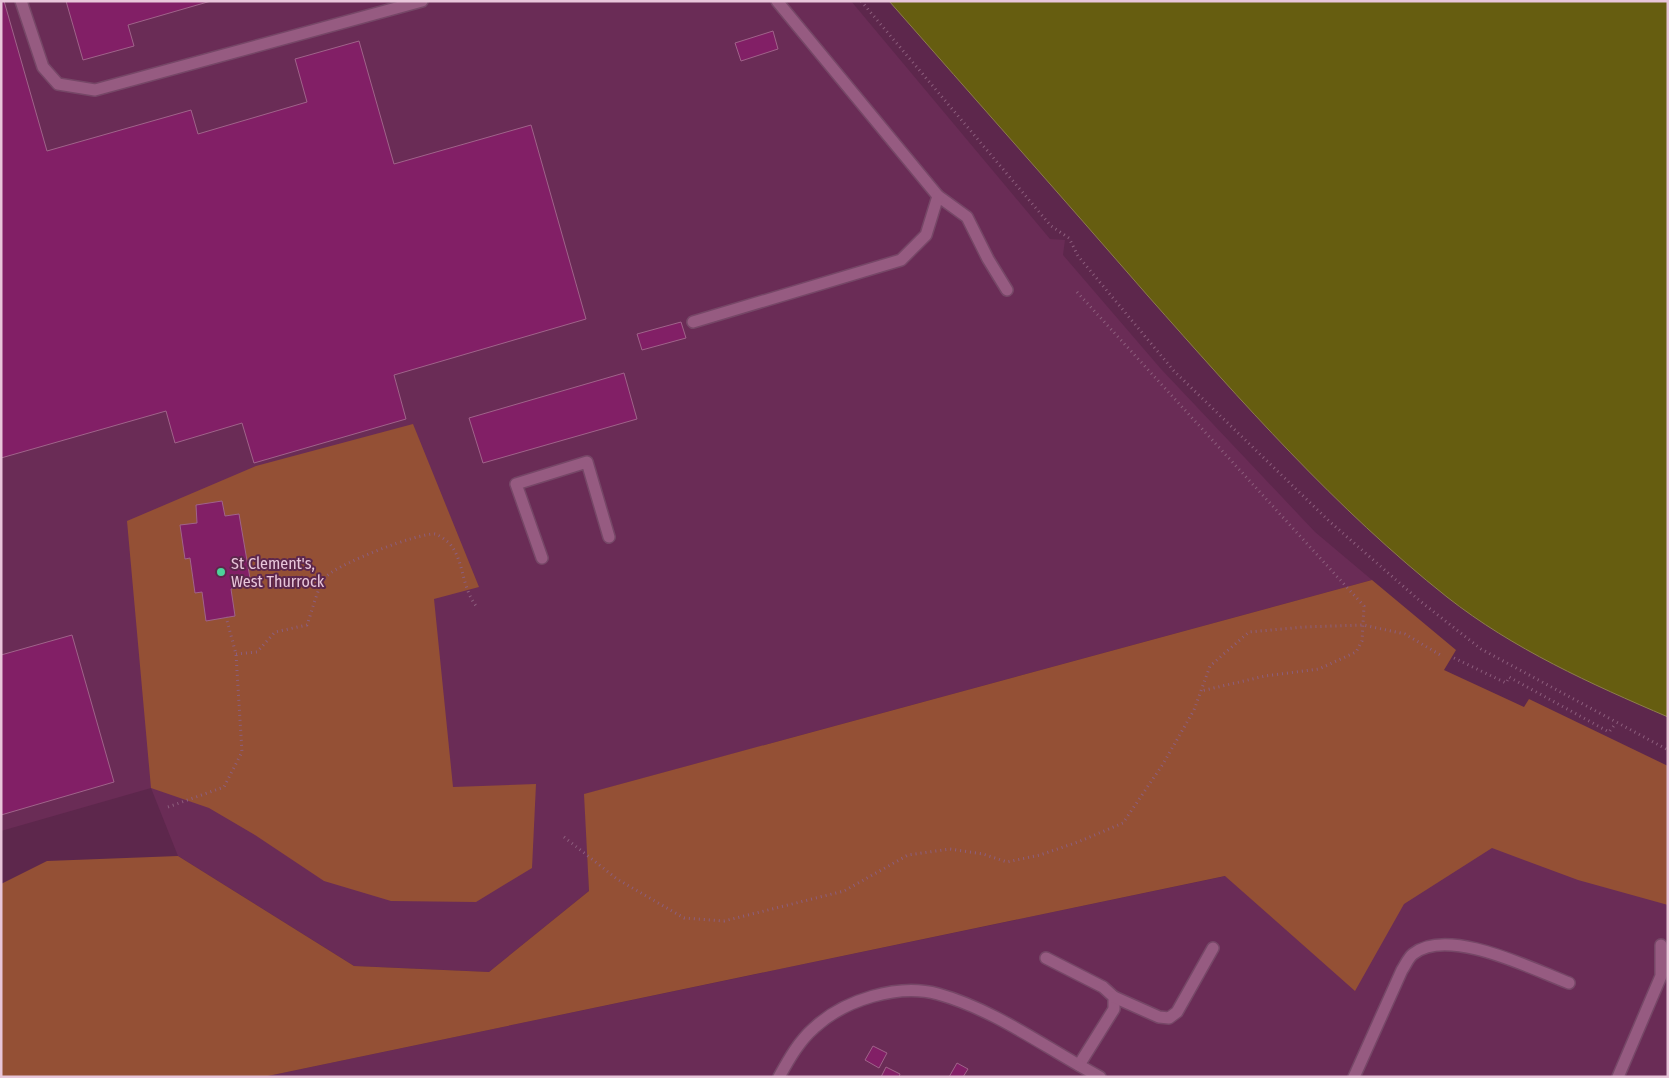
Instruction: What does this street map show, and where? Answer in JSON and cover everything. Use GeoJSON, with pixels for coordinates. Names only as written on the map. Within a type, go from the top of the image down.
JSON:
{"type":"FeatureCollection","features":[{"type":"Feature","properties":{"kind":"lane"},"geometry":{"type":"LineString","coordinates":[[20,1],[43,67],[58,84],[95,90],[422,1]]}},
{"type":"Feature","properties":{"kind":"lane"},"geometry":{"type":"LineString","coordinates":[[777,1],[938,196],[967,217],[988,259],[1007,290]]}},
{"type":"Feature","properties":{"kind":"lane"},"geometry":{"type":"LineString","coordinates":[[693,322],[901,260],[926,235],[938,196]]}},
{"type":"Feature","properties":{"kind":"lane"},"geometry":{"type":"LineString","coordinates":[[542,558],[516,484],[578,464],[587,462],[609,537]]}},
{"type":"Feature","properties":{"kind":"lane"},"geometry":{"type":"LineString","coordinates":[[1354,1077],[1402,970],[1412,954],[1431,947],[1454,944],[1482,950],[1569,984]]}},
{"type":"Feature","properties":{"kind":"lane"},"geometry":{"type":"LineString","coordinates":[[1618,1077],[1661,976],[1661,945]]}},
{"type":"Feature","properties":{"kind":"lane"},"geometry":{"type":"LineString","coordinates":[[1046,958],[1103,987],[1114,997],[1159,1018],[1169,1018],[1177,1012],[1213,948]]}},
{"type":"Feature","properties":{"kind":"lane"},"geometry":{"type":"LineString","coordinates":[[779,1077],[796,1048],[814,1027],[839,1010],[868,998],[915,991],[937,994],[1001,1021],[1100,1077]]}},
{"type":"Feature","properties":{"kind":"lane"},"geometry":{"type":"LineString","coordinates":[[1079,1065],[1114,1009],[1114,997]]}},
{"type":"Feature","properties":{"kind":"path"},"geometry":{"type":"LineString","coordinates":[[861,1],[1051,226],[1069,238],[1078,256],[1174,371],[1329,521],[1420,601],[1481,649],[1668,750]]}},
{"type":"Feature","properties":{"kind":"path"},"geometry":{"type":"LineString","coordinates":[[1076,292],[1364,606],[1362,641],[1356,652],[1319,670],[1265,676],[1201,691]]}},
{"type":"Feature","properties":{"kind":"path"},"geometry":{"type":"LineString","coordinates":[[236,654],[257,652],[275,632],[307,625],[318,592],[327,575],[378,550],[417,535],[437,534],[447,541],[456,552],[468,596],[476,607]]}},
{"type":"Feature","properties":{"kind":"path"},"geometry":{"type":"LineString","coordinates":[[168,807],[224,787],[242,752],[236,654],[226,617]]}},
{"type":"Feature","properties":{"kind":"path"},"geometry":{"type":"LineString","coordinates":[[564,837],[617,879],[684,918],[724,922],[844,891],[908,855],[950,850],[983,854],[1007,862],[1040,855],[1078,842],[1123,823],[1163,764],[1194,710],[1210,666],[1249,632],[1304,627],[1363,626],[1405,634],[1442,656]]}},
{"type":"Feature","properties":{"kind":"path"},"geometry":{"type":"LineString","coordinates":[[1454,658],[1506,683],[1510,677],[1609,732],[1616,723]]}},
{"type":"Feature","properties":{"kind":"shaded area"},"geometry":{"type":"Polygon","coordinates":[[[1,1],[851,1],[1050,239],[1065,240],[1063,255],[1161,369],[1315,532],[1372,580],[585,794],[589,891],[489,972],[354,966],[178,856],[151,788],[1,831],[1,1]]]}},
{"type":"Feature","properties":{"kind":"shaded area"},"geometry":{"type":"Polygon","coordinates":[[[889,1],[1668,1],[1668,717],[1610,692],[1553,664],[1499,633],[1447,597],[1367,528],[1328,491],[1218,375],[889,1]]]}},
{"type":"Feature","properties":{"kind":"shaded area"},"geometry":{"type":"Polygon","coordinates":[[[413,424],[479,587],[434,599],[453,787],[536,784],[532,868],[476,902],[391,901],[324,881],[255,835],[209,808],[151,788],[127,521],[256,466],[413,424]]]}},
{"type":"Feature","properties":{"kind":"shaded area"},"geometry":{"type":"Polygon","coordinates":[[[1372,580],[1456,650],[1444,670],[1524,707],[1529,699],[1668,766],[1668,905],[1578,880],[1492,848],[1404,904],[1355,991],[1225,876],[263,1077],[1,1077],[1,884],[47,861],[178,856],[354,966],[489,972],[589,891],[584,794],[1372,580]]]}},
{"type":"Feature","properties":{"kind":"shaded area"},"geometry":{"type":"Polygon","coordinates":[[[1668,784],[1668,1077],[263,1077],[1226,876],[1668,784]]]}},
{"type":"Feature","properties":{"kind":"building"},"geometry":{"type":"Polygon","coordinates":[[[1,1],[4,1],[47,151],[191,110],[198,134],[307,102],[295,59],[359,41],[394,164],[531,125],[586,319],[394,375],[406,419],[254,463],[242,423],[175,443],[166,411],[1,458],[1,1]]]}},
{"type":"Feature","properties":{"kind":"building"},"geometry":{"type":"Polygon","coordinates":[[[66,1],[211,1],[128,25],[134,46],[83,60],[66,1]]]}},
{"type":"Feature","properties":{"kind":"building"},"geometry":{"type":"Polygon","coordinates":[[[773,31],[778,49],[741,61],[735,43],[773,31]]]}},
{"type":"Feature","properties":{"kind":"building"},"geometry":{"type":"Polygon","coordinates":[[[681,322],[686,338],[642,350],[637,334],[681,322]]]}},
{"type":"Feature","properties":{"kind":"building"},"geometry":{"type":"Polygon","coordinates":[[[624,373],[637,419],[483,463],[469,418],[624,373]]]}},
{"type":"Feature","properties":{"kind":"building","name":"St Clement's, West Thurrock"},"geometry":{"type":"Polygon","coordinates":[[[222,501],[225,516],[239,514],[251,584],[231,589],[235,616],[206,621],[202,592],[195,593],[190,558],[185,559],[180,525],[197,523],[196,505],[222,501]]]}},
{"type":"Feature","properties":{"kind":"building"},"geometry":{"type":"Polygon","coordinates":[[[72,635],[114,782],[1,815],[1,655],[72,635]]]}},
{"type":"Feature","properties":{"kind":"building"},"geometry":{"type":"Polygon","coordinates":[[[873,1046],[887,1053],[879,1068],[865,1060],[873,1046]]]}},
{"type":"Feature","properties":{"kind":"building"},"geometry":{"type":"Polygon","coordinates":[[[957,1063],[968,1069],[963,1077],[949,1077],[957,1063]]]}},
{"type":"Feature","properties":{"kind":"building"},"geometry":{"type":"Polygon","coordinates":[[[886,1067],[900,1074],[899,1077],[881,1077],[886,1067]]]}},
{"type":"Feature","properties":{"kind":"place","name":"St Clement's, West Thurrock"},"geometry":{"type":"Point","coordinates":[221,572]}}]}
